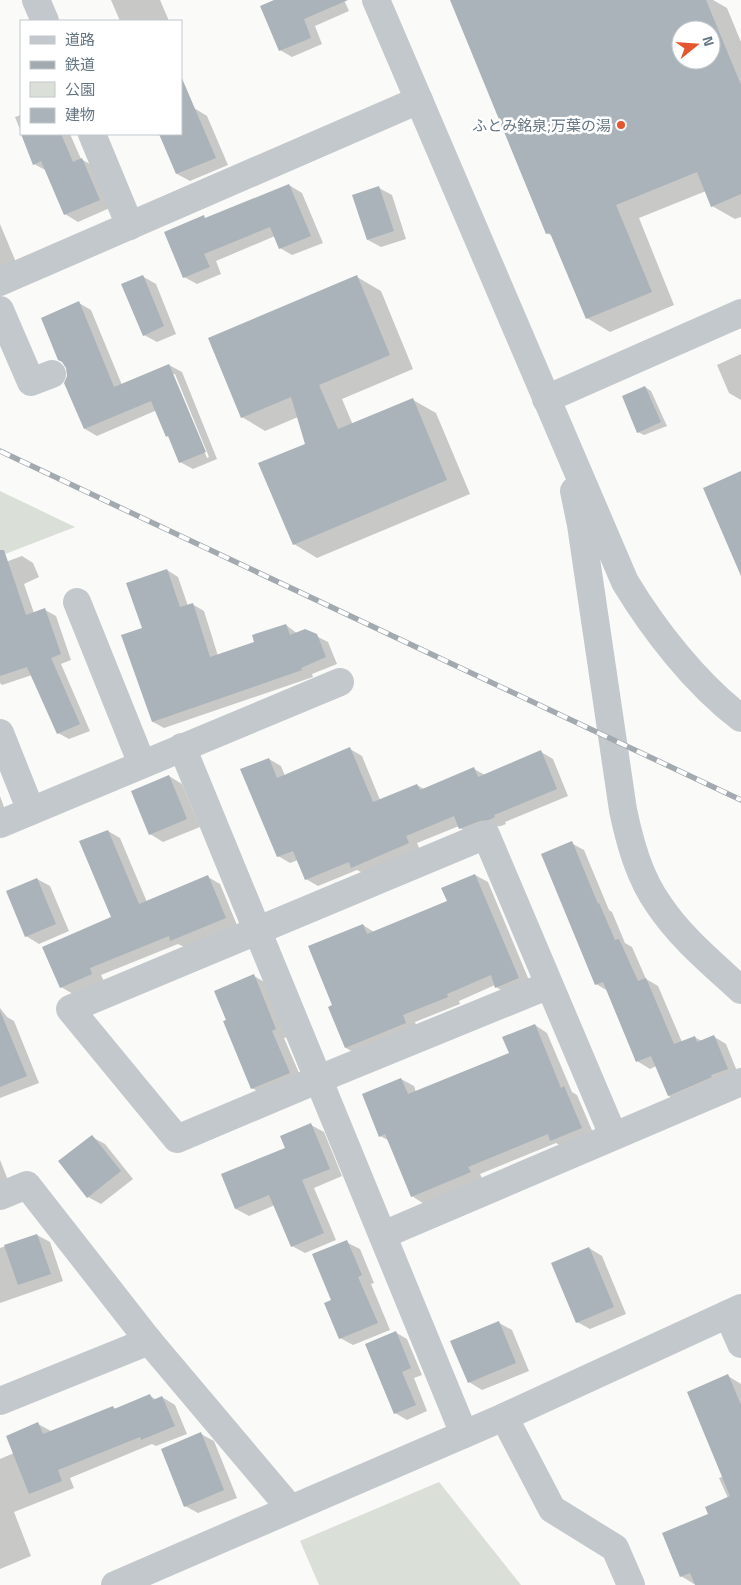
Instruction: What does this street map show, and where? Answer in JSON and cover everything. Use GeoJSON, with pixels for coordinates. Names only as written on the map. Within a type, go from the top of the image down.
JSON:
{"type":"FeatureCollection","features":[{"type":"Feature","properties":{"kind":"street"},"geometry":{"type":"LineString","coordinates":[[36,0],[45,20]]}},
{"type":"Feature","properties":{"kind":"street"},"geometry":{"type":"LineString","coordinates":[[376,0],[625,582],[644,614],[704,686],[741,718]]}},
{"type":"Feature","properties":{"kind":"street"},"geometry":{"type":"LineString","coordinates":[[0,282],[419,100]]}},
{"type":"Feature","properties":{"kind":"street"},"geometry":{"type":"LineString","coordinates":[[92,135],[130,226]]}},
{"type":"Feature","properties":{"kind":"street"},"geometry":{"type":"LineString","coordinates":[[0,310],[31,382],[52,374]]}},
{"type":"Feature","properties":{"kind":"street"},"geometry":{"type":"LineString","coordinates":[[546,399],[741,313]]}},
{"type":"Feature","properties":{"kind":"street"},"geometry":{"type":"LineString","coordinates":[[561,433],[580,525],[622,801],[634,854],[643,878],[659,906],[680,931],[741,990]]}},
{"type":"Feature","properties":{"kind":"street"},"geometry":{"type":"LineString","coordinates":[[77,602],[142,764]]}},
{"type":"Feature","properties":{"kind":"street"},"geometry":{"type":"LineString","coordinates":[[0,824],[340,682]]}},
{"type":"Feature","properties":{"kind":"street"},"geometry":{"type":"LineString","coordinates":[[0,734],[30,811]]}},
{"type":"Feature","properties":{"kind":"street"},"geometry":{"type":"LineString","coordinates":[[182,747],[464,1434]]}},
{"type":"Feature","properties":{"kind":"street"},"geometry":{"type":"LineString","coordinates":[[549,985],[176,1140],[70,1009],[486,835],[613,1135]]}},
{"type":"Feature","properties":{"kind":"street"},"geometry":{"type":"LineString","coordinates":[[383,1236],[613,1135],[741,1082]]}},
{"type":"Feature","properties":{"kind":"street"},"geometry":{"type":"LineString","coordinates":[[0,1196],[27,1185],[149,1341],[290,1508]]}},
{"type":"Feature","properties":{"kind":"street"},"geometry":{"type":"LineString","coordinates":[[115,1585],[504,1417],[734,1311],[741,1344]]}},
{"type":"Feature","properties":{"kind":"street"},"geometry":{"type":"LineString","coordinates":[[0,1401],[149,1341]]}},
{"type":"Feature","properties":{"kind":"street"},"geometry":{"type":"LineString","coordinates":[[504,1417],[552,1509],[615,1548],[631,1585]]}},
{"type":"Feature","properties":{"kind":"green space"},"geometry":{"type":"Polygon","coordinates":[[[0,491],[75,527],[0,556],[0,491]]]}},
{"type":"Feature","properties":{"kind":"green space"},"geometry":{"type":"Polygon","coordinates":[[[439,1482],[521,1585],[319,1585],[300,1541],[439,1482]]]}},
{"type":"Feature","properties":{"kind":"building"},"geometry":{"type":"Polygon","coordinates":[[[274,0],[348,0],[304,19],[311,38],[279,51],[260,6],[274,0]]]}},
{"type":"Feature","properties":{"kind":"building","name":"ふとみ銘泉;万葉の湯"},"geometry":{"type":"Polygon","coordinates":[[[450,0],[706,0],[714,20],[671,20],[671,70],[721,70],[721,36],[741,85],[741,194],[711,207],[697,172],[616,205],[652,292],[586,319],[550,233],[546,234],[450,0]]]}},
{"type":"Feature","properties":{"kind":"building"},"geometry":{"type":"Polygon","coordinates":[[[182,78],[216,158],[176,174],[159,135],[182,135],[182,78]]]}},
{"type":"Feature","properties":{"kind":"building"},"geometry":{"type":"Polygon","coordinates":[[[21,135],[61,135],[73,162],[82,158],[100,200],[64,215],[41,161],[33,165],[21,135]]]}},
{"type":"Feature","properties":{"kind":"building"},"geometry":{"type":"Polygon","coordinates":[[[289,184],[311,236],[279,249],[270,227],[204,254],[210,267],[183,278],[164,232],[204,215],[205,218],[289,184]]]}},
{"type":"Feature","properties":{"kind":"building"},"geometry":{"type":"Polygon","coordinates":[[[379,186],[394,231],[367,240],[352,195],[379,186]]]}},
{"type":"Feature","properties":{"kind":"building"},"geometry":{"type":"Polygon","coordinates":[[[143,275],[164,326],[143,336],[121,284],[143,275]]]}},
{"type":"Feature","properties":{"kind":"building"},"geometry":{"type":"Polygon","coordinates":[[[357,275],[390,355],[319,385],[338,429],[413,398],[447,480],[293,545],[258,463],[305,444],[291,397],[241,418],[208,338],[357,275]]]}},
{"type":"Feature","properties":{"kind":"building"},"geometry":{"type":"Polygon","coordinates":[[[79,301],[114,387],[169,364],[206,452],[179,463],[151,401],[84,429],[64,383],[67,376],[66,368],[58,360],[41,318],[79,301]]]}},
{"type":"Feature","properties":{"kind":"building"},"geometry":{"type":"Polygon","coordinates":[[[645,386],[661,422],[637,433],[622,396],[645,386]]]}},
{"type":"Feature","properties":{"kind":"building"},"geometry":{"type":"Polygon","coordinates":[[[741,471],[741,576],[703,488],[741,471]]]}},
{"type":"Feature","properties":{"kind":"building"},"geometry":{"type":"Polygon","coordinates":[[[0,550],[4,550],[26,615],[45,608],[61,654],[51,658],[80,724],[57,734],[27,667],[0,676],[0,550]]]}},
{"type":"Feature","properties":{"kind":"building"},"geometry":{"type":"Polygon","coordinates":[[[167,569],[180,607],[193,603],[210,657],[254,642],[252,635],[286,624],[290,635],[305,629],[317,634],[326,657],[301,668],[302,670],[152,722],[121,635],[142,628],[126,583],[167,569]]]}},
{"type":"Feature","properties":{"kind":"building"},"geometry":{"type":"Polygon","coordinates":[[[350,747],[373,802],[417,784],[420,790],[474,767],[478,777],[541,750],[557,789],[494,815],[495,817],[489,820],[480,821],[459,829],[454,816],[406,836],[409,843],[351,868],[349,862],[305,880],[293,851],[277,857],[240,769],[269,758],[277,778],[350,747]]]}},
{"type":"Feature","properties":{"kind":"building"},"geometry":{"type":"Polygon","coordinates":[[[169,775],[187,819],[149,835],[131,791],[169,775]]]}},
{"type":"Feature","properties":{"kind":"building"},"geometry":{"type":"Polygon","coordinates":[[[108,830],[139,904],[208,875],[226,918],[170,941],[169,936],[90,968],[92,974],[60,988],[42,947],[111,917],[79,841],[108,830]]]}},
{"type":"Feature","properties":{"kind":"building"},"geometry":{"type":"Polygon","coordinates":[[[572,841],[615,940],[619,939],[638,981],[646,978],[674,1044],[695,1036],[697,1042],[714,1035],[728,1069],[711,1075],[712,1077],[668,1096],[651,1056],[636,1062],[603,982],[595,985],[541,854],[572,841]]]}},
{"type":"Feature","properties":{"kind":"building"},"geometry":{"type":"Polygon","coordinates":[[[475,874],[519,978],[495,988],[491,975],[447,994],[448,997],[403,1015],[406,1023],[345,1048],[328,1007],[332,1005],[308,946],[363,924],[367,934],[447,901],[441,888],[475,874]]]}},
{"type":"Feature","properties":{"kind":"building"},"geometry":{"type":"Polygon","coordinates":[[[37,878],[56,924],[25,937],[6,891],[37,878]]]}},
{"type":"Feature","properties":{"kind":"building"},"geometry":{"type":"Polygon","coordinates":[[[254,974],[276,1029],[272,1031],[290,1073],[251,1089],[223,1021],[226,1020],[214,991],[254,974]]]}},
{"type":"Feature","properties":{"kind":"building"},"geometry":{"type":"Polygon","coordinates":[[[0,1011],[27,1076],[0,1087],[0,1011]]]}},
{"type":"Feature","properties":{"kind":"building"},"geometry":{"type":"Polygon","coordinates":[[[535,1024],[561,1088],[564,1086],[582,1128],[550,1141],[548,1134],[468,1167],[471,1172],[411,1197],[385,1134],[379,1137],[362,1094],[401,1078],[408,1094],[509,1053],[502,1037],[535,1024]]]}},
{"type":"Feature","properties":{"kind":"building"},"geometry":{"type":"Polygon","coordinates":[[[311,1123],[330,1169],[302,1180],[324,1233],[291,1247],[269,1195],[235,1209],[221,1174],[285,1148],[280,1136],[311,1123]]]}},
{"type":"Feature","properties":{"kind":"building"},"geometry":{"type":"Polygon","coordinates":[[[92,1135],[121,1171],[87,1198],[58,1161],[92,1135]]]}},
{"type":"Feature","properties":{"kind":"building"},"geometry":{"type":"Polygon","coordinates":[[[37,1234],[51,1274],[18,1285],[4,1245],[37,1234]]]}},
{"type":"Feature","properties":{"kind":"building"},"geometry":{"type":"Polygon","coordinates":[[[347,1240],[362,1275],[358,1277],[378,1323],[339,1339],[324,1303],[331,1300],[312,1254],[347,1240]]]}},
{"type":"Feature","properties":{"kind":"building"},"geometry":{"type":"Polygon","coordinates":[[[589,1247],[614,1307],[576,1323],[551,1263],[589,1247]]]}},
{"type":"Feature","properties":{"kind":"building"},"geometry":{"type":"Polygon","coordinates":[[[499,1321],[516,1363],[468,1383],[450,1341],[499,1321]]]}},
{"type":"Feature","properties":{"kind":"building"},"geometry":{"type":"Polygon","coordinates":[[[396,1331],[411,1368],[402,1372],[416,1405],[394,1414],[365,1344],[396,1331]]]}},
{"type":"Feature","properties":{"kind":"building"},"geometry":{"type":"Polygon","coordinates":[[[728,1374],[741,1405],[741,1585],[695,1585],[690,1573],[680,1577],[662,1533],[708,1514],[705,1507],[730,1496],[687,1392],[728,1374]]]}},
{"type":"Feature","properties":{"kind":"building"},"geometry":{"type":"Polygon","coordinates":[[[150,1394],[153,1400],[162,1396],[175,1426],[141,1440],[140,1437],[58,1470],[62,1481],[29,1494],[6,1436],[38,1422],[43,1434],[113,1406],[114,1409],[150,1394]]]}},
{"type":"Feature","properties":{"kind":"building"},"geometry":{"type":"Polygon","coordinates":[[[201,1432],[224,1490],[184,1507],[161,1449],[201,1432]]]}},
{"type":"Feature","properties":{"kind":"railway"},"geometry":{"type":"LineString","coordinates":[[0,451],[741,800]]}},
{"type":"Feature","properties":{"kind":"place","name":"ふとみ銘泉;万葉の湯"},"geometry":{"type":"Point","coordinates":[621,125]}}]}
